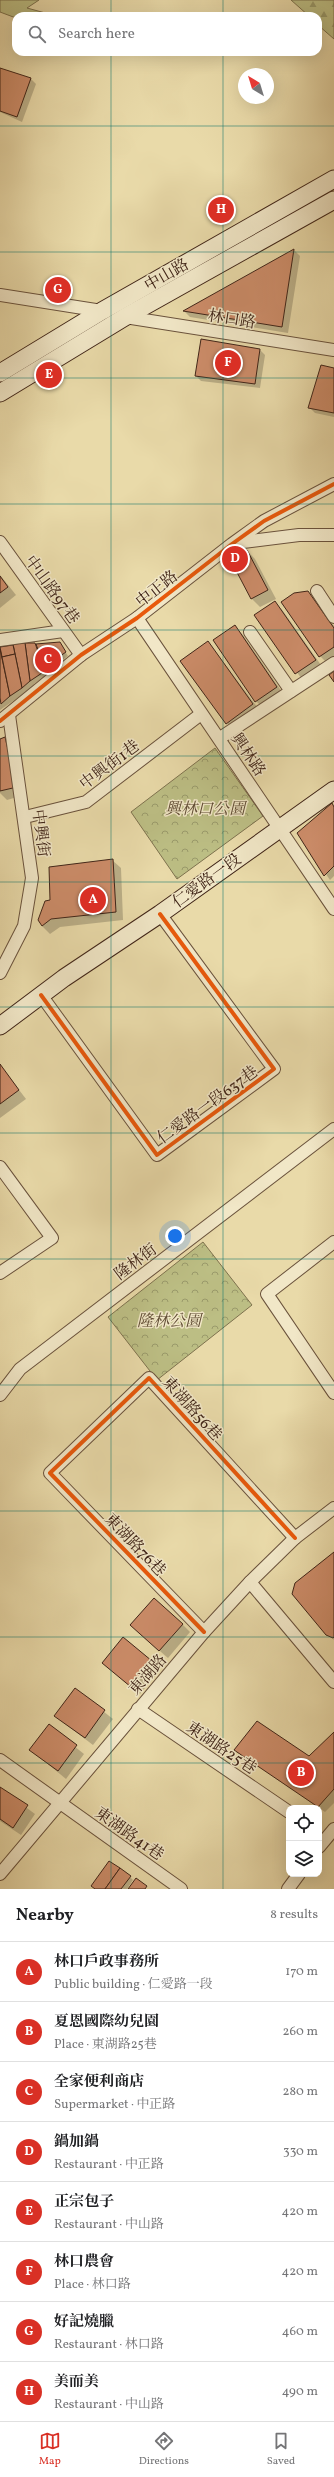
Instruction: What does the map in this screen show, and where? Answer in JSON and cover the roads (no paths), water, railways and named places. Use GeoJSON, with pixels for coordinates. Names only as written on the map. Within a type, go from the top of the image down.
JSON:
{"type":"FeatureCollection","features":[{"type":"Feature","properties":{"kind":"main road","name":"中山路"},"geometry":{"type":"LineString","coordinates":[[0,373],[102,311],[334,179]]}},
{"type":"Feature","properties":{"kind":"main road","name":"中山路"},"geometry":{"type":"LineString","coordinates":[[0,393],[125,318],[334,200]]}},
{"type":"Feature","properties":{"kind":"main road","name":"仁愛路一段"},"geometry":{"type":"LineString","coordinates":[[0,1026],[41,995],[160,914],[334,790]]}},
{"type":"Feature","properties":{"kind":"street"},"geometry":{"type":"LineString","coordinates":[[0,295],[102,311]]}},
{"type":"Feature","properties":{"kind":"street","name":"林口路"},"geometry":{"type":"LineString","coordinates":[[125,318],[334,350]]}},
{"type":"Feature","properties":{"kind":"street","name":"中正路"},"geometry":{"type":"LineString","coordinates":[[4,718],[81,655],[137,618],[264,521],[334,484]]}},
{"type":"Feature","properties":{"kind":"street"},"geometry":{"type":"LineString","coordinates":[[232,544],[298,535],[334,536]]}},
{"type":"Feature","properties":{"kind":"street","name":"中山路97巷"},"geometry":{"type":"LineString","coordinates":[[0,542],[81,655]]}},
{"type":"Feature","properties":{"kind":"street"},"geometry":{"type":"LineString","coordinates":[[317,591],[334,617]]}},
{"type":"Feature","properties":{"kind":"street","name":"興林路"},"geometry":{"type":"LineString","coordinates":[[137,618],[201,714],[220,738],[334,909]]}},
{"type":"Feature","properties":{"kind":"street"},"geometry":{"type":"LineString","coordinates":[[0,640],[63,631]]}},
{"type":"Feature","properties":{"kind":"street"},"geometry":{"type":"LineString","coordinates":[[250,632],[291,690]]}},
{"type":"Feature","properties":{"kind":"street"},"geometry":{"type":"LineString","coordinates":[[220,738],[334,663]]}},
{"type":"Feature","properties":{"kind":"street","name":"中興街1巷"},"geometry":{"type":"LineString","coordinates":[[25,817],[86,802],[201,714]]}},
{"type":"Feature","properties":{"kind":"street","name":"中興街"},"geometry":{"type":"LineString","coordinates":[[0,973],[24,926],[32,878],[25,817],[4,718]]}},
{"type":"Feature","properties":{"kind":"street","name":"仁愛路一段637巷"},"geometry":{"type":"LineString","coordinates":[[41,995],[157,1155],[274,1069],[160,914]]}},
{"type":"Feature","properties":{"kind":"street","name":"隆林街"},"geometry":{"type":"LineString","coordinates":[[0,1395],[20,1369],[334,1129]]}},
{"type":"Feature","properties":{"kind":"street"},"geometry":{"type":"LineString","coordinates":[[0,1167],[52,1238],[0,1273]]}},
{"type":"Feature","properties":{"kind":"street"},"geometry":{"type":"LineString","coordinates":[[334,1242],[267,1294],[334,1393]]}},
{"type":"Feature","properties":{"kind":"street","name":"東湖路56巷"},"geometry":{"type":"LineString","coordinates":[[50,1474],[149,1378],[295,1538]]}},
{"type":"Feature","properties":{"kind":"street","name":"東湖路76巷"},"geometry":{"type":"LineString","coordinates":[[50,1474],[204,1632]]}},
{"type":"Feature","properties":{"kind":"street","name":"東湖路"},"geometry":{"type":"LineString","coordinates":[[0,1874],[204,1632],[250,1582],[295,1538],[334,1508]]}},
{"type":"Feature","properties":{"kind":"street"},"geometry":{"type":"LineString","coordinates":[[250,1582],[334,1682]]}},
{"type":"Feature","properties":{"kind":"street","name":"東湖路25巷"},"geometry":{"type":"LineString","coordinates":[[138,1710],[286,1810]]}},
{"type":"Feature","properties":{"kind":"street","name":"東湖路41巷"},"geometry":{"type":"LineString","coordinates":[[0,1760],[181,1889]]}},
{"type":"Feature","properties":{"kind":"street"},"geometry":{"type":"LineString","coordinates":[[288,1889],[297,1877]]}},
{"type":"Feature","properties":{"kind":"place","name":"美而美"},"geometry":{"type":"Point","coordinates":[221,210]}},
{"type":"Feature","properties":{"kind":"place","name":"好記燒臘"},"geometry":{"type":"Point","coordinates":[58,290]}},
{"type":"Feature","properties":{"kind":"place","name":"林口農會"},"geometry":{"type":"Point","coordinates":[228,363]}},
{"type":"Feature","properties":{"kind":"place","name":"正宗包子"},"geometry":{"type":"Point","coordinates":[49,375]}},
{"type":"Feature","properties":{"kind":"place","name":"鍋加鍋"},"geometry":{"type":"Point","coordinates":[235,559]}},
{"type":"Feature","properties":{"kind":"place","name":"全家便利商店"},"geometry":{"type":"Point","coordinates":[48,660]}},
{"type":"Feature","properties":{"kind":"place","name":"林口戶政事務所"},"geometry":{"type":"Point","coordinates":[93,900]}},
{"type":"Feature","properties":{"kind":"place","name":"夏恩國際幼兒園"},"geometry":{"type":"Point","coordinates":[301,1773]}},
{"type":"Feature","properties":{"kind":"park label","name":"興林口公園"},"geometry":{"type":"Point","coordinates":[205,808]}},
{"type":"Feature","properties":{"kind":"park label","name":"隆林公園"},"geometry":{"type":"Point","coordinates":[169,1320]}}]}
